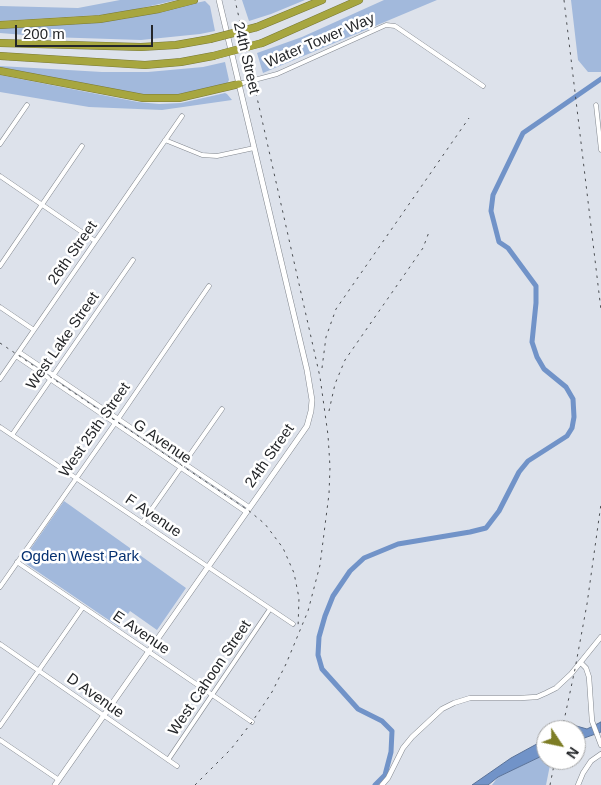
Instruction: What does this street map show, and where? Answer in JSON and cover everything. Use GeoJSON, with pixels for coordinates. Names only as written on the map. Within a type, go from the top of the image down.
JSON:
{"type":"FeatureCollection","features":[{"type":"Feature","properties":{"kind":"highway"},"geometry":{"type":"LineString","coordinates":[[0,25],[100,19],[158,9],[194,0]]}},
{"type":"Feature","properties":{"kind":"highway"},"geometry":{"type":"LineString","coordinates":[[0,42],[91,47],[176,45],[257,27],[322,0]]}},
{"type":"Feature","properties":{"kind":"highway"},"geometry":{"type":"LineString","coordinates":[[0,56],[145,65],[181,62],[262,43],[359,0]]}},
{"type":"Feature","properties":{"kind":"highway"},"geometry":{"type":"LineString","coordinates":[[0,71],[143,98],[179,98],[239,84]]}},
{"type":"Feature","properties":{"kind":"main road","name":"24th Street"},"geometry":{"type":"LineString","coordinates":[[57,783],[307,426],[311,411],[312,400],[308,370],[219,0]]}},
{"type":"Feature","properties":{"kind":"street","name":"Water Tower Way"},"geometry":{"type":"LineString","coordinates":[[239,84],[277,74],[386,25],[395,26],[483,86]]}},
{"type":"Feature","properties":{"kind":"street"},"geometry":{"type":"LineString","coordinates":[[0,144],[27,105]]}},
{"type":"Feature","properties":{"kind":"street"},"geometry":{"type":"LineString","coordinates":[[596,105],[600,126],[601,150]]}},
{"type":"Feature","properties":{"kind":"street","name":"26th Street"},"geometry":{"type":"LineString","coordinates":[[0,379],[182,116]]}},
{"type":"Feature","properties":{"kind":"street"},"geometry":{"type":"LineString","coordinates":[[165,140],[202,155],[218,156],[254,148]]}},
{"type":"Feature","properties":{"kind":"street"},"geometry":{"type":"LineString","coordinates":[[0,266],[82,146]]}},
{"type":"Feature","properties":{"kind":"street"},"geometry":{"type":"LineString","coordinates":[[0,176],[95,241]]}},
{"type":"Feature","properties":{"kind":"street","name":"West Lake Street"},"geometry":{"type":"LineString","coordinates":[[12,435],[133,260]]}},
{"type":"Feature","properties":{"kind":"street","name":"West 25th Street"},"geometry":{"type":"LineString","coordinates":[[0,587],[118,419],[208,286]]}},
{"type":"Feature","properties":{"kind":"street"},"geometry":{"type":"LineString","coordinates":[[0,307],[34,330]]}},
{"type":"Feature","properties":{"kind":"street","name":"G Avenue"},"geometry":{"type":"LineString","coordinates":[[19,352],[183,463],[248,510]]}},
{"type":"Feature","properties":{"kind":"street","name":"G Avenue"},"geometry":{"type":"LineString","coordinates":[[16,356],[180,468],[248,510]]}},
{"type":"Feature","properties":{"kind":"street"},"geometry":{"type":"LineString","coordinates":[[142,523],[222,409]]}},
{"type":"Feature","properties":{"kind":"street","name":"F Avenue"},"geometry":{"type":"LineString","coordinates":[[0,427],[293,624]]}},
{"type":"Feature","properties":{"kind":"street","name":"E Avenue"},"geometry":{"type":"LineString","coordinates":[[17,562],[252,722]]}},
{"type":"Feature","properties":{"kind":"street"},"geometry":{"type":"LineString","coordinates":[[0,726],[83,607]]}},
{"type":"Feature","properties":{"kind":"street","name":"West Cahoon Street"},"geometry":{"type":"LineString","coordinates":[[168,760],[270,609]]}},
{"type":"Feature","properties":{"kind":"street"},"geometry":{"type":"LineString","coordinates":[[382,785],[388,778],[403,748],[442,709],[470,698],[537,697],[556,688],[581,663],[601,637]]}},
{"type":"Feature","properties":{"kind":"street","name":"D Avenue"},"geometry":{"type":"LineString","coordinates":[[0,644],[177,766]]}},
{"type":"Feature","properties":{"kind":"street"},"geometry":{"type":"LineString","coordinates":[[581,663],[586,668],[590,677],[592,720],[601,744]]}},
{"type":"Feature","properties":{"kind":"street"},"geometry":{"type":"LineString","coordinates":[[0,740],[57,783]]}},
{"type":"Feature","properties":{"kind":"street"},"geometry":{"type":"LineString","coordinates":[[578,785],[591,761],[601,754]]}},
{"type":"Feature","properties":{"kind":"green space"},"geometry":{"type":"Polygon","coordinates":[[[120,0],[177,0],[115,14],[0,21],[0,6],[78,8],[120,0]]]}},
{"type":"Feature","properties":{"kind":"green space"},"geometry":{"type":"Polygon","coordinates":[[[242,0],[305,0],[249,21],[242,0]]]}},
{"type":"Feature","properties":{"kind":"green space"},"geometry":{"type":"Polygon","coordinates":[[[384,0],[437,0],[263,73],[257,53],[302,37],[384,0]]]}},
{"type":"Feature","properties":{"kind":"green space"},"geometry":{"type":"Polygon","coordinates":[[[571,0],[601,0],[601,72],[588,72],[578,60],[571,0]]]}},
{"type":"Feature","properties":{"kind":"green space"},"geometry":{"type":"Polygon","coordinates":[[[205,1],[210,6],[215,31],[200,34],[141,40],[49,37],[0,33],[0,27],[124,19],[205,1]]]}},
{"type":"Feature","properties":{"kind":"green space"},"geometry":{"type":"Polygon","coordinates":[[[225,62],[229,80],[226,86],[174,95],[140,94],[0,69],[0,66],[102,72],[148,72],[203,67],[225,62]]]}},
{"type":"Feature","properties":{"kind":"green space"},"geometry":{"type":"Polygon","coordinates":[[[0,75],[138,102],[159,104],[181,103],[225,93],[232,100],[162,110],[89,107],[0,92],[0,75]]]}},
{"type":"Feature","properties":{"kind":"green space","name":"Ogden West Park"},"geometry":{"type":"Polygon","coordinates":[[[64,501],[186,588],[157,630],[130,611],[119,627],[22,561],[64,501]]]}},
{"type":"Feature","properties":{"kind":"green space"},"geometry":{"type":"Polygon","coordinates":[[[536,759],[536,770],[549,770],[546,785],[492,785],[498,777],[536,759]]]}},
{"type":"Feature","properties":{"kind":"shaded area"},"geometry":{"type":"Polygon","coordinates":[[[601,722],[601,732],[586,737],[587,729],[601,722]]]}},
{"type":"Feature","properties":{"kind":"shaded area"},"geometry":{"type":"Polygon","coordinates":[[[536,744],[536,759],[498,777],[488,785],[472,785],[511,758],[536,744]]]}},
{"type":"Feature","properties":{"kind":"waterway"},"geometry":{"type":"LineString","coordinates":[[375,785],[385,775],[391,752],[392,731],[382,721],[358,709],[322,669],[318,655],[319,637],[325,616],[333,596],[350,571],[364,558],[398,544],[486,528],[499,511],[519,472],[528,461],[567,436],[572,428],[574,417],[573,399],[566,387],[544,369],[537,357],[532,342],[536,286],[508,248],[499,242],[491,211],[493,195],[523,133],[601,79]]}},
{"type":"Feature","properties":{"kind":"railway"},"geometry":{"type":"LineString","coordinates":[[195,785],[231,749],[252,722],[272,692],[286,664],[308,611],[320,565],[329,494],[328,435],[320,377],[235,0]]}},
{"type":"Feature","properties":{"kind":"railway"},"geometry":{"type":"LineString","coordinates":[[564,0],[601,310]]}},
{"type":"Feature","properties":{"kind":"railway"},"geometry":{"type":"LineString","coordinates":[[322,368],[326,337],[336,309],[469,118]]}},
{"type":"Feature","properties":{"kind":"railway"},"geometry":{"type":"LineString","coordinates":[[329,411],[335,384],[345,360],[423,248],[429,232]]}},
{"type":"Feature","properties":{"kind":"railway"},"geometry":{"type":"LineString","coordinates":[[0,343],[248,510],[265,524],[283,548],[294,573],[299,598],[298,628]]}},
{"type":"Feature","properties":{"kind":"railway"},"geometry":{"type":"LineString","coordinates":[[564,720],[587,604],[601,504]]}},
{"type":"Feature","properties":{"kind":"railway"},"geometry":{"type":"LineString","coordinates":[[550,785],[553,770]]}}]}
